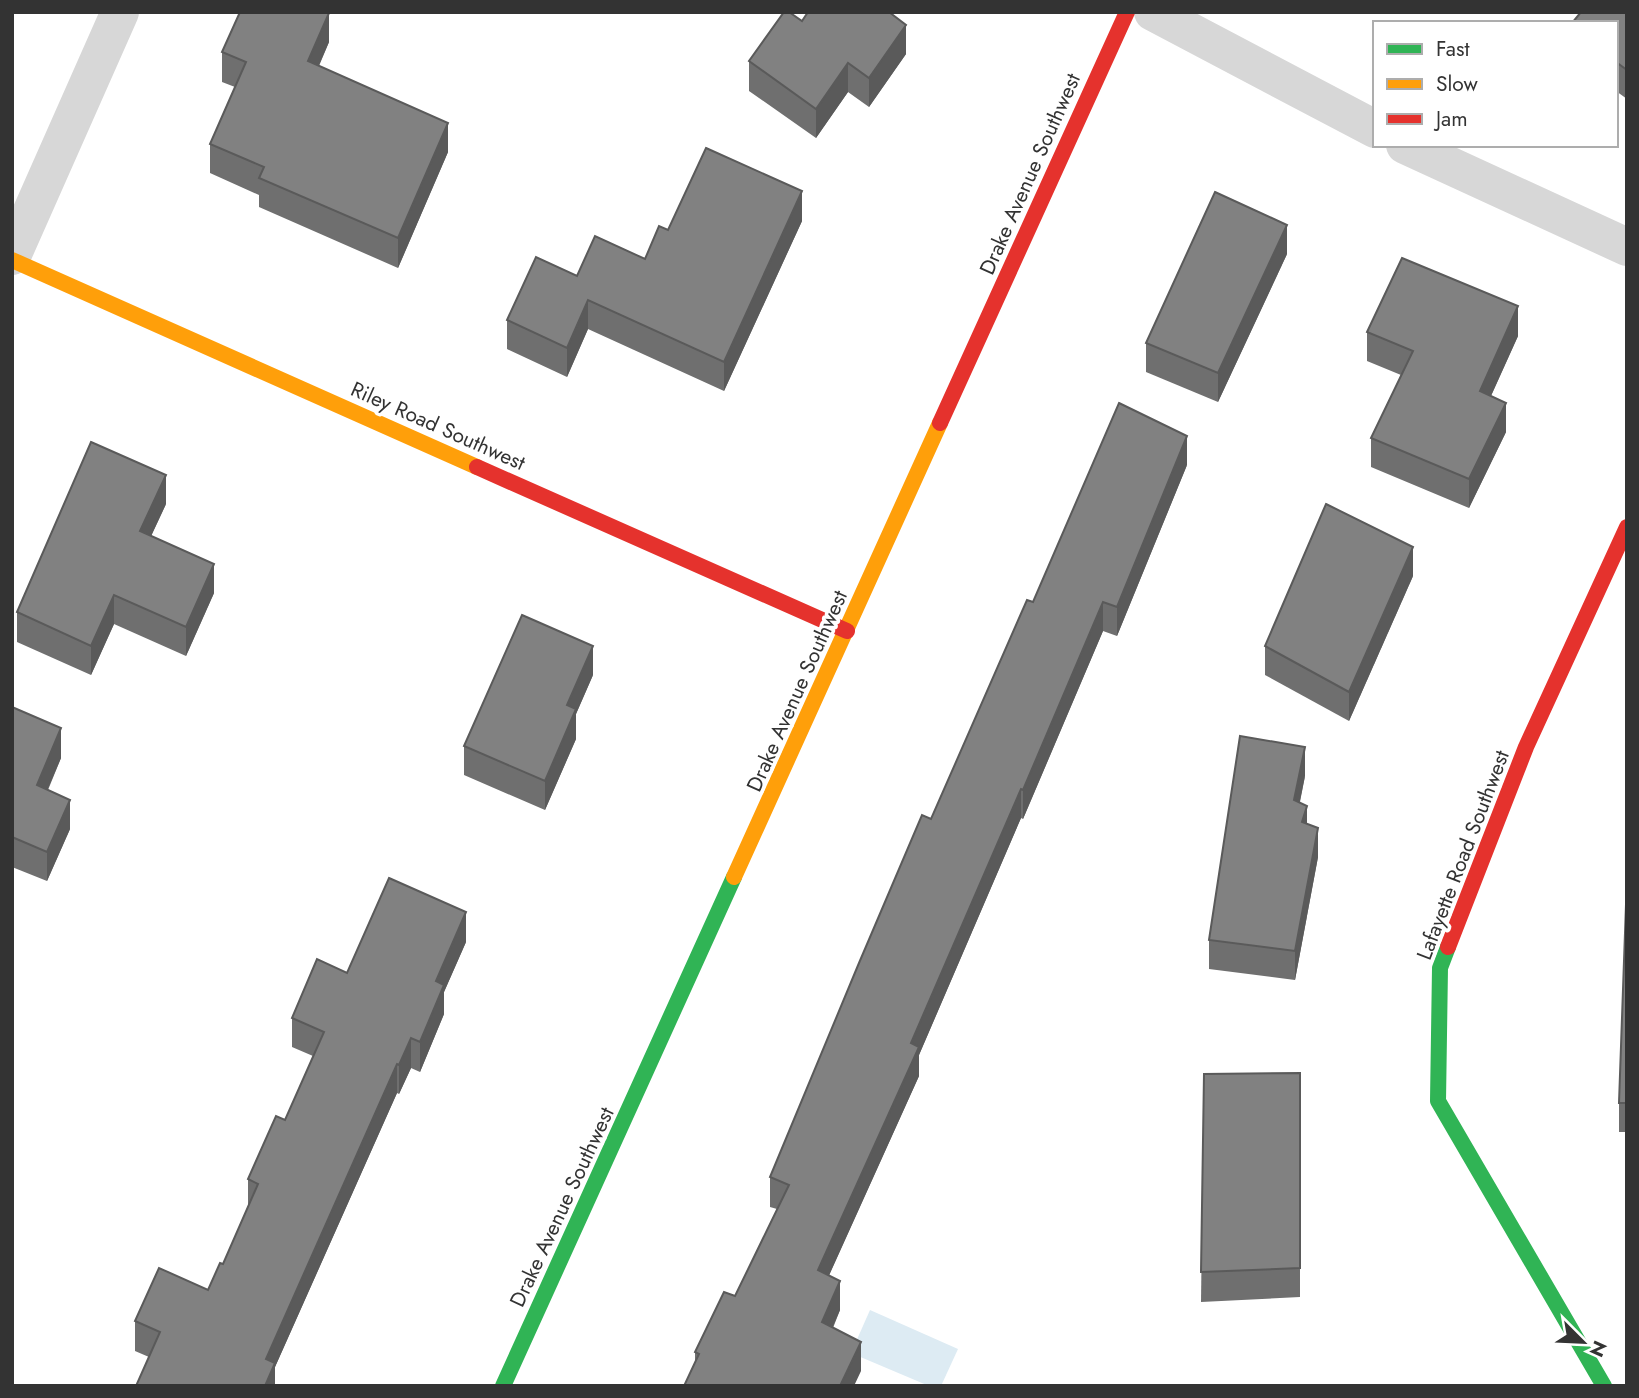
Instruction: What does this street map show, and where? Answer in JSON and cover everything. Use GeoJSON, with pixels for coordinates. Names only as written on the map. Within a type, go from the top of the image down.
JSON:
{"type":"FeatureCollection","features":[{"type":"Feature","properties":{"kind":"street"},"geometry":{"type":"LineString","coordinates":[[12,258],[120,12]]}},
{"type":"Feature","properties":{"kind":"street","name":"Drake Avenue Southwest"},"geometry":{"type":"LineString","coordinates":[[503,1386],[1127,12]]}},
{"type":"Feature","properties":{"kind":"street"},"geometry":{"type":"LineString","coordinates":[[1153,12],[1373,128]]}},
{"type":"Feature","properties":{"kind":"street"},"geometry":{"type":"LineString","coordinates":[[1409,147],[1627,247]]}},
{"type":"Feature","properties":{"kind":"street","name":"Riley Road Southwest"},"geometry":{"type":"LineString","coordinates":[[12,258],[847,631]]}},
{"type":"Feature","properties":{"kind":"street","name":"Lafayette Road Southwest"},"geometry":{"type":"LineString","coordinates":[[1604,1386],[1438,1101],[1440,968],[1526,747],[1627,527]]}},
{"type":"Feature","properties":{"kind":"shaded area"},"geometry":{"type":"Polygon","coordinates":[[[870,1310],[958,1349],[941,1386],[929,1386],[851,1353],[870,1310]]]}},
{"type":"Feature","properties":{"kind":"building"},"geometry":{"type":"Polygon","coordinates":[[[240,12],[329,13],[308,61],[448,123],[398,238],[259,178],[264,167],[210,144],[246,62],[222,52],[240,12]]]}},
{"type":"Feature","properties":{"kind":"building"},"geometry":{"type":"Polygon","coordinates":[[[784,12],[789,12],[802,21],[808,12],[889,12],[906,25],[869,78],[848,63],[816,109],[749,61],[784,12]]]}},
{"type":"Feature","properties":{"kind":"building"},"geometry":{"type":"Polygon","coordinates":[[[1581,12],[1627,12],[1627,70],[1618,63],[1618,21],[1574,21],[1581,12]]]}},
{"type":"Feature","properties":{"kind":"building"},"geometry":{"type":"Polygon","coordinates":[[[706,148],[802,191],[724,362],[588,300],[567,348],[507,320],[536,257],[577,276],[595,236],[645,259],[659,226],[668,230],[706,148]]]}},
{"type":"Feature","properties":{"kind":"building"},"geometry":{"type":"Polygon","coordinates":[[[1215,192],[1287,225],[1218,373],[1146,343],[1215,192]]]}},
{"type":"Feature","properties":{"kind":"building"},"geometry":{"type":"Polygon","coordinates":[[[1402,258],[1518,306],[1480,391],[1506,403],[1469,479],[1371,438],[1413,351],[1367,332],[1402,258]]]}},
{"type":"Feature","properties":{"kind":"building"},"geometry":{"type":"Polygon","coordinates":[[[1119,403],[1187,436],[1117,607],[1103,602],[911,1043],[919,1047],[818,1270],[840,1281],[822,1322],[861,1342],[840,1386],[684,1386],[699,1354],[695,1352],[724,1292],[735,1296],[789,1185],[770,1177],[859,963],[922,815],[931,819],[1027,600],[1033,602],[1119,403]]]}},
{"type":"Feature","properties":{"kind":"building"},"geometry":{"type":"Polygon","coordinates":[[[91,442],[166,475],[140,531],[214,564],[186,627],[114,595],[91,646],[17,612],[91,442]]]}},
{"type":"Feature","properties":{"kind":"building"},"geometry":{"type":"Polygon","coordinates":[[[1326,504],[1413,547],[1349,692],[1265,646],[1326,504]]]}},
{"type":"Feature","properties":{"kind":"building"},"geometry":{"type":"Polygon","coordinates":[[[522,615],[593,646],[567,705],[576,709],[545,781],[464,746],[522,615]]]}},
{"type":"Feature","properties":{"kind":"building"},"geometry":{"type":"Polygon","coordinates":[[[12,707],[61,728],[37,785],[70,800],[47,852],[12,837],[12,707]]]}},
{"type":"Feature","properties":{"kind":"building"},"geometry":{"type":"Polygon","coordinates":[[[1240,736],[1305,747],[1294,800],[1307,806],[1302,822],[1318,828],[1295,951],[1209,940],[1240,736]]]}},
{"type":"Feature","properties":{"kind":"building"},"geometry":{"type":"Polygon","coordinates":[[[1627,876],[1627,1103],[1619,1103],[1627,876]]]}},
{"type":"Feature","properties":{"kind":"building"},"geometry":{"type":"Polygon","coordinates":[[[389,878],[466,912],[436,981],[444,985],[420,1042],[411,1038],[399,1065],[397,1064],[266,1359],[275,1363],[265,1386],[136,1386],[160,1332],[135,1321],[159,1268],[208,1290],[220,1263],[223,1264],[258,1184],[248,1179],[276,1116],[285,1120],[324,1032],[292,1018],[317,959],[347,973],[389,878]]]}},
{"type":"Feature","properties":{"kind":"building"},"geometry":{"type":"Polygon","coordinates":[[[1300,1073],[1300,1268],[1201,1272],[1204,1074],[1300,1073]]]}},
{"type":"Feature","properties":{"kind":"traffic: fast"},"geometry":{"type":"LineString","coordinates":[[503,1386],[734,877]]}},
{"type":"Feature","properties":{"kind":"traffic: fast"},"geometry":{"type":"LineString","coordinates":[[1448,947],[1440,968],[1438,1101],[1604,1386]]}},
{"type":"Feature","properties":{"kind":"traffic: slow"},"geometry":{"type":"LineString","coordinates":[[12,260],[477,467]]}},
{"type":"Feature","properties":{"kind":"traffic: slow"},"geometry":{"type":"LineString","coordinates":[[734,877],[940,423]]}},
{"type":"Feature","properties":{"kind":"traffic: jam"},"geometry":{"type":"LineString","coordinates":[[940,423],[1127,12]]}},
{"type":"Feature","properties":{"kind":"traffic: jam"},"geometry":{"type":"LineString","coordinates":[[477,467],[847,631]]}},
{"type":"Feature","properties":{"kind":"traffic: jam"},"geometry":{"type":"LineString","coordinates":[[1448,947],[1526,747],[1627,527]]}}]}
